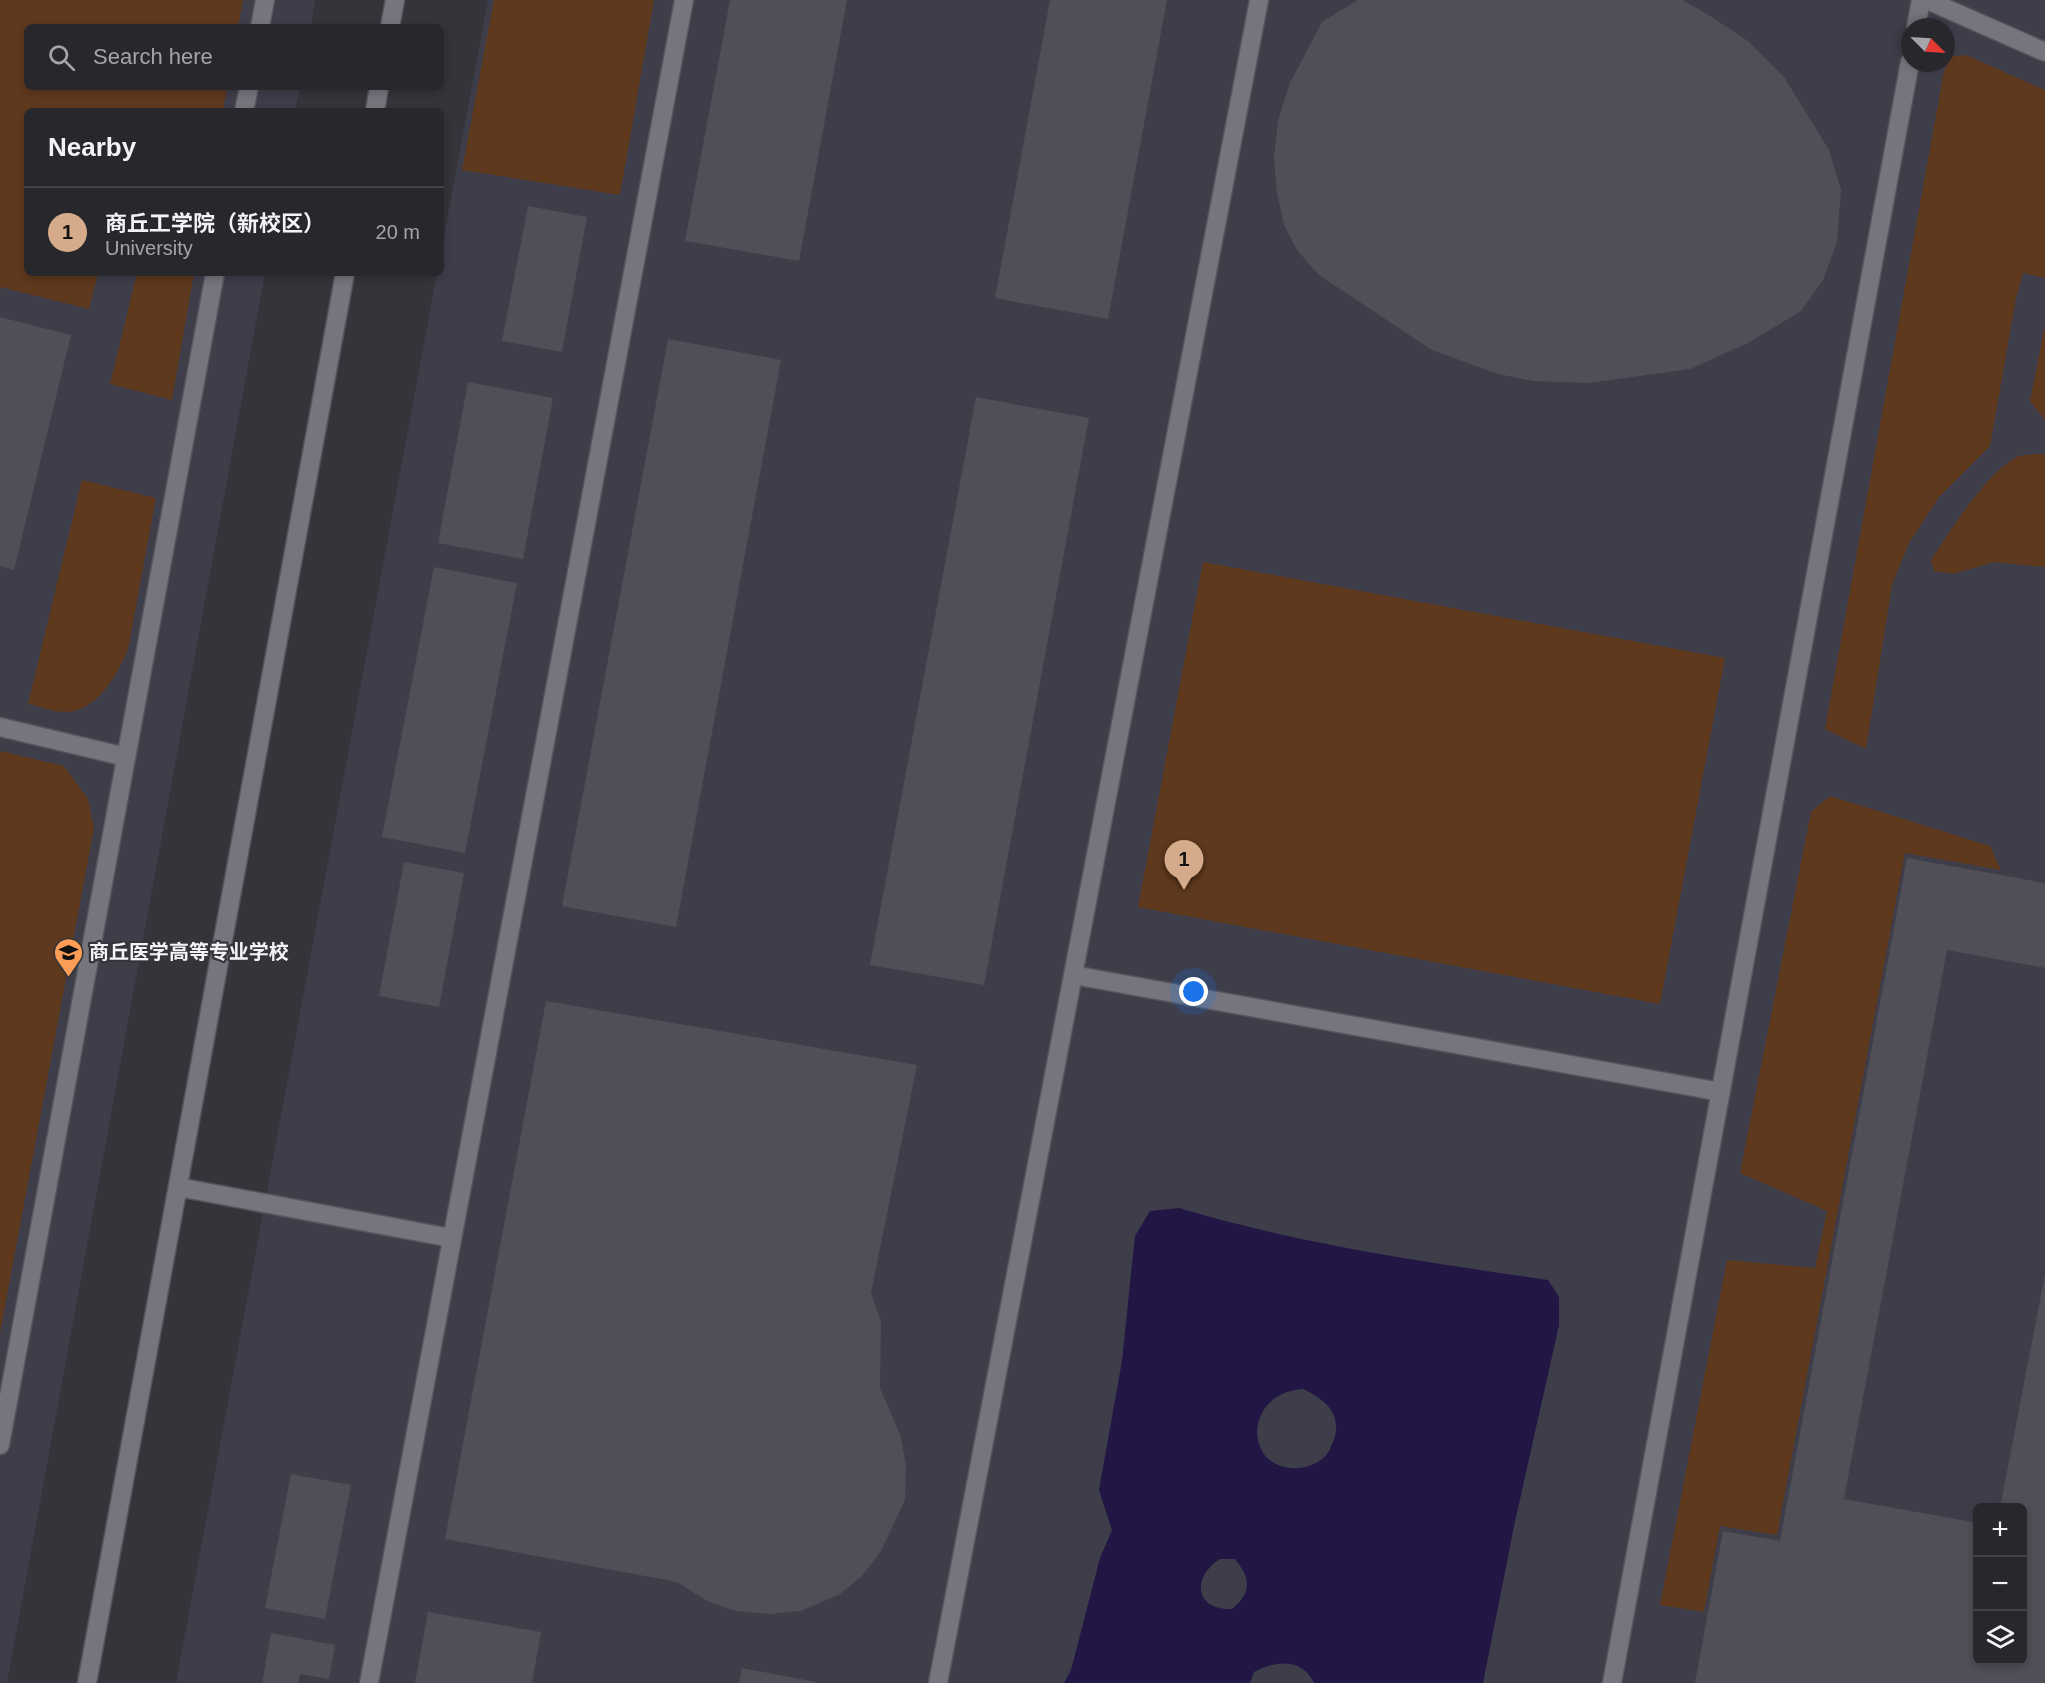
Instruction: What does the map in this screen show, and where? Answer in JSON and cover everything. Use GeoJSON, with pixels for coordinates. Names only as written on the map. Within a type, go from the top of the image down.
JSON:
{"type":"FeatureCollection","features":[{"type":"Feature","properties":{"kind":"street"},"geometry":{"type":"LineString","coordinates":[[261,24],[265,0]]}},
{"type":"Feature","properties":{"kind":"street"},"geometry":{"type":"LineString","coordinates":[[391,24],[395,0]]}},
{"type":"Feature","properties":{"kind":"street"},"geometry":{"type":"LineString","coordinates":[[369,1683],[684,0]]}},
{"type":"Feature","properties":{"kind":"street"},"geometry":{"type":"LineString","coordinates":[[938,1683],[1259,0]]}},
{"type":"Feature","properties":{"kind":"street"},"geometry":{"type":"LineString","coordinates":[[1918,18],[1921,0]]}},
{"type":"Feature","properties":{"kind":"street"},"geometry":{"type":"LineString","coordinates":[[1927,0],[2045,52]]}},
{"type":"Feature","properties":{"kind":"street"},"geometry":{"type":"LineString","coordinates":[[1612,1683],[1908,72]]}},
{"type":"Feature","properties":{"kind":"street"},"geometry":{"type":"LineString","coordinates":[[245,108],[248,90]]}},
{"type":"Feature","properties":{"kind":"street"},"geometry":{"type":"LineString","coordinates":[[376,108],[379,90]]}},
{"type":"Feature","properties":{"kind":"street"},"geometry":{"type":"LineString","coordinates":[[0,1445],[214,276]]}},
{"type":"Feature","properties":{"kind":"street"},"geometry":{"type":"LineString","coordinates":[[87,1683],[344,276]]}},
{"type":"Feature","properties":{"kind":"street"},"geometry":{"type":"LineString","coordinates":[[0,727],[126,758]]}},
{"type":"Feature","properties":{"kind":"street"},"geometry":{"type":"LineString","coordinates":[[1073,975],[1720,1092]]}},
{"type":"Feature","properties":{"kind":"street"},"geometry":{"type":"LineString","coordinates":[[178,1187],[452,1238]]}},
{"type":"Feature","properties":{"kind":"shaded area","name":"商丘医学高等专业学校"},"geometry":{"type":"Polygon","coordinates":[[[0,0],[315,0],[311,24],[24,24],[24,90],[299,90],[296,108],[24,108],[24,276],[264,276],[7,1683],[0,1683],[0,0]]]}},
{"type":"Feature","properties":{"kind":"shaded area"},"geometry":{"type":"Polygon","coordinates":[[[0,0],[243,0],[239,24],[24,24],[24,90],[226,90],[224,108],[24,108],[24,276],[97,276],[89,309],[0,287],[0,0]]]}},
{"type":"Feature","properties":{"kind":"shaded area"},"geometry":{"type":"Polygon","coordinates":[[[488,0],[2045,0],[2045,1683],[176,1683],[436,276],[444,276],[444,236],[488,0]]]}},
{"type":"Feature","properties":{"kind":"shaded area"},"geometry":{"type":"Polygon","coordinates":[[[494,0],[654,0],[620,195],[462,170],[494,0]]]}},
{"type":"Feature","properties":{"kind":"shaded area"},"geometry":{"type":"Polygon","coordinates":[[[1966,55],[2045,90],[2045,278],[2023,273],[2016,298],[1990,446],[1939,497],[1909,543],[1892,585],[1866,749],[1825,729],[1944,72],[1955,72],[1955,56],[1966,55]]]}},
{"type":"Feature","properties":{"kind":"shaded area"},"geometry":{"type":"Polygon","coordinates":[[[136,276],[193,276],[172,400],[110,384],[136,276]]]}},
{"type":"Feature","properties":{"kind":"shaded area"},"geometry":{"type":"Polygon","coordinates":[[[2045,325],[2045,420],[2030,401],[2045,325]]]}},
{"type":"Feature","properties":{"kind":"shaded area"},"geometry":{"type":"Polygon","coordinates":[[[2045,454],[2045,567],[1994,562],[1953,574],[1934,571],[1931,560],[1992,476],[2015,458],[2045,454]]]}},
{"type":"Feature","properties":{"kind":"shaded area"},"geometry":{"type":"Polygon","coordinates":[[[82,480],[156,498],[128,649],[124,659],[112,680],[96,699],[76,711],[60,712],[28,704],[82,480]]]}},
{"type":"Feature","properties":{"kind":"shaded area"},"geometry":{"type":"Polygon","coordinates":[[[1203,562],[1725,658],[1660,1004],[1138,907],[1203,562]]]}},
{"type":"Feature","properties":{"kind":"shaded area"},"geometry":{"type":"Polygon","coordinates":[[[0,751],[64,766],[88,799],[94,828],[0,1333],[0,751]]]}},
{"type":"Feature","properties":{"kind":"shaded area"},"geometry":{"type":"Polygon","coordinates":[[[1830,796],[1990,846],[2001,870],[1905,853],[1777,1535],[1720,1526],[1704,1612],[1660,1605],[1727,1260],[1815,1268],[1827,1211],[1740,1173],[1811,812],[1830,796]]]}},
{"type":"Feature","properties":{"kind":"shaded area"},"geometry":{"type":"Polygon","coordinates":[[[1179,1208],[1316,1242],[1408,1259],[1548,1280],[1559,1297],[1559,1325],[1514,1526],[1483,1683],[1314,1683],[1303,1669],[1295,1665],[1279,1664],[1254,1672],[1250,1683],[1064,1683],[1071,1670],[1100,1558],[1112,1530],[1099,1490],[1122,1361],[1135,1236],[1150,1211],[1179,1208]],[[1303,1389],[1283,1394],[1268,1404],[1260,1417],[1257,1432],[1260,1446],[1268,1458],[1281,1466],[1299,1468],[1318,1462],[1328,1453],[1336,1432],[1334,1416],[1330,1409],[1319,1398],[1303,1389]],[[1220,1559],[1204,1575],[1201,1592],[1210,1605],[1232,1609],[1239,1603],[1246,1591],[1246,1579],[1235,1559],[1220,1559]]]}},
{"type":"Feature","properties":{"kind":"building"},"geometry":{"type":"Polygon","coordinates":[[[730,0],[847,0],[799,261],[685,241],[730,0]]]}},
{"type":"Feature","properties":{"kind":"building"},"geometry":{"type":"Polygon","coordinates":[[[1050,0],[1167,0],[1108,319],[995,298],[1050,0]]]}},
{"type":"Feature","properties":{"kind":"building"},"geometry":{"type":"Polygon","coordinates":[[[1358,0],[1682,0],[1707,14],[1748,41],[1784,77],[1829,150],[1841,190],[1837,242],[1823,280],[1801,311],[1748,343],[1690,369],[1589,383],[1533,381],[1498,374],[1432,350],[1319,275],[1297,250],[1284,225],[1277,193],[1274,158],[1278,120],[1290,83],[1322,22],[1358,0]]]}},
{"type":"Feature","properties":{"kind":"building"},"geometry":{"type":"Polygon","coordinates":[[[528,206],[587,217],[562,352],[502,341],[528,206]]]}},
{"type":"Feature","properties":{"kind":"building"},"geometry":{"type":"Polygon","coordinates":[[[0,317],[71,335],[14,570],[0,566],[0,317]]]}},
{"type":"Feature","properties":{"kind":"building"},"geometry":{"type":"Polygon","coordinates":[[[668,339],[781,360],[676,927],[562,906],[668,339]]]}},
{"type":"Feature","properties":{"kind":"building"},"geometry":{"type":"Polygon","coordinates":[[[468,382],[553,398],[523,559],[438,543],[468,382]]]}},
{"type":"Feature","properties":{"kind":"building"},"geometry":{"type":"Polygon","coordinates":[[[976,397],[1089,418],[984,985],[870,965],[976,397]]]}},
{"type":"Feature","properties":{"kind":"building"},"geometry":{"type":"Polygon","coordinates":[[[434,567],[517,583],[465,853],[382,837],[434,567]]]}},
{"type":"Feature","properties":{"kind":"building"},"geometry":{"type":"Polygon","coordinates":[[[1907,858],[2045,883],[2045,968],[1947,950],[1844,1499],[1973,1522],[1973,1665],[2027,1665],[2027,1503],[2001,1503],[2045,1274],[2045,1683],[1695,1683],[1723,1531],[1780,1541],[1907,858]]]}},
{"type":"Feature","properties":{"kind":"building"},"geometry":{"type":"Polygon","coordinates":[[[404,862],[464,873],[439,1007],[379,996],[404,862]]]}},
{"type":"Feature","properties":{"kind":"building"},"geometry":{"type":"Polygon","coordinates":[[[546,1001],[917,1065],[871,1293],[881,1322],[880,1388],[901,1437],[906,1466],[905,1500],[881,1551],[862,1576],[840,1594],[801,1611],[769,1614],[736,1611],[707,1601],[677,1582],[445,1539],[546,1001]]]}},
{"type":"Feature","properties":{"kind":"building"},"geometry":{"type":"Polygon","coordinates":[[[291,1474],[351,1485],[325,1619],[265,1608],[291,1474]]]}},
{"type":"Feature","properties":{"kind":"building"},"geometry":{"type":"Polygon","coordinates":[[[428,1612],[541,1632],[532,1683],[415,1683],[428,1612]]]}},
{"type":"Feature","properties":{"kind":"building"},"geometry":{"type":"Polygon","coordinates":[[[271,1633],[335,1645],[329,1679],[300,1674],[298,1683],[262,1683],[271,1633]]]}},
{"type":"Feature","properties":{"kind":"building"},"geometry":{"type":"Polygon","coordinates":[[[742,1668],[816,1682],[816,1683],[739,1683],[742,1668]]]}},
{"type":"Feature","properties":{"kind":"place","name":"商丘工学院（新校区）"},"geometry":{"type":"Point","coordinates":[1184,890]}},
{"type":"Feature","properties":{"kind":"place","name":"商丘医学高等专业学校"},"geometry":{"type":"Point","coordinates":[68,978]}}]}
